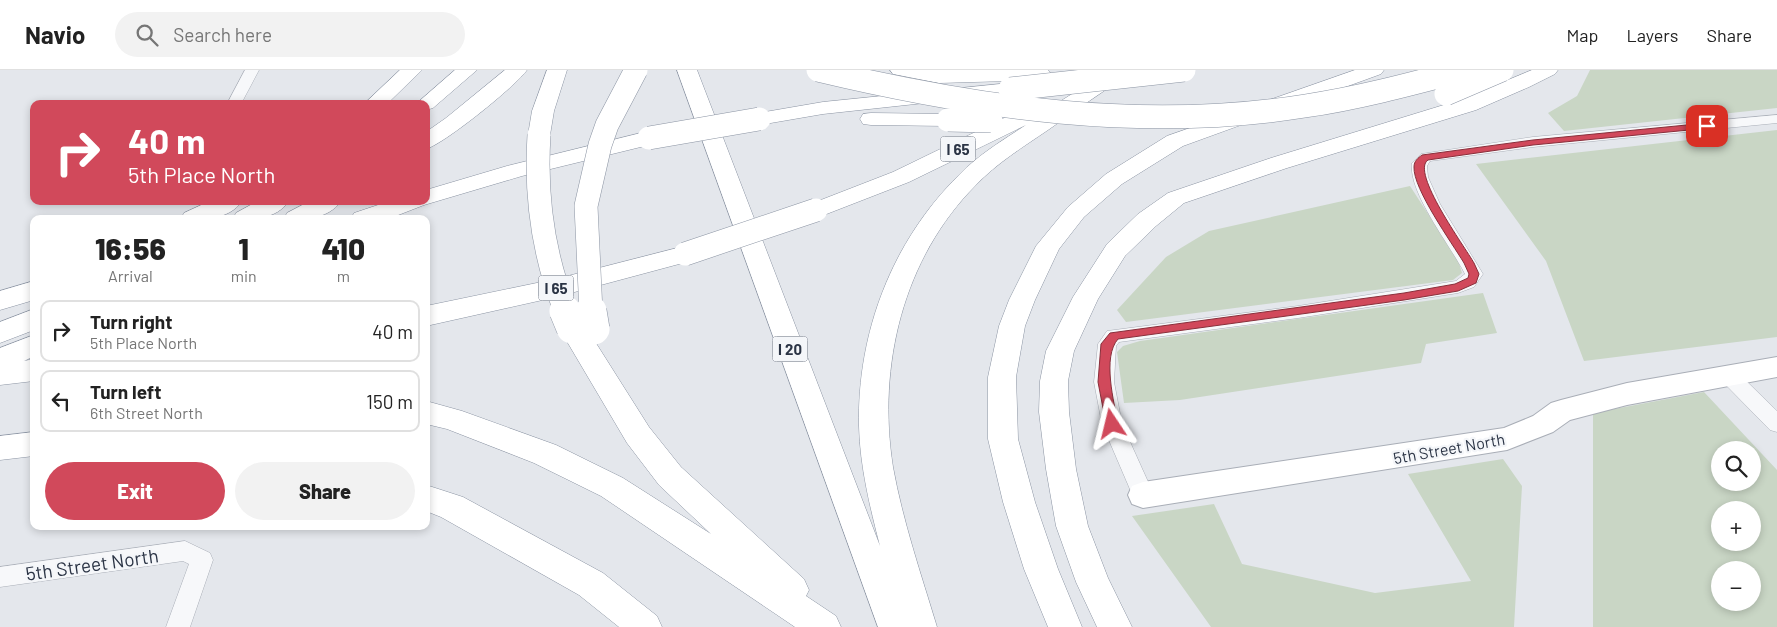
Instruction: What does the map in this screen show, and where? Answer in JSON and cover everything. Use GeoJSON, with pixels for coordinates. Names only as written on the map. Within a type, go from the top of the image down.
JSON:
{"type":"FeatureCollection","features":[{"type":"Feature","properties":{"kind":"highway"},"geometry":{"type":"LineString","coordinates":[[378,100],[412,70]]}},
{"type":"Feature","properties":{"kind":"highway"},"geometry":{"type":"LineString","coordinates":[[430,101],[467,70]]}},
{"type":"Feature","properties":{"kind":"highway"},"geometry":{"type":"LineString","coordinates":[[430,139],[480,102],[517,70]]}},
{"type":"Feature","properties":{"kind":"highway"},"geometry":{"type":"LineString","coordinates":[[557,70],[543,111],[539,135],[536,164],[538,216],[550,271],[572,328],[638,435],[670,476],[832,627]]}},
{"type":"Feature","properties":{"kind":"highway"},"geometry":{"type":"LineString","coordinates":[[609,390],[596,343],[590,306],[586,206],[600,145],[607,125],[636,70]]}},
{"type":"Feature","properties":{"kind":"highway","name":"I 20"},"geometry":{"type":"LineString","coordinates":[[686,70],[895,627]]}},
{"type":"Feature","properties":{"kind":"highway"},"geometry":{"type":"LineString","coordinates":[[818,70],[867,83],[996,107],[1127,117],[1176,118],[1269,110],[1357,99],[1400,89],[1464,70]]}},
{"type":"Feature","properties":{"kind":"highway"},"geometry":{"type":"LineString","coordinates":[[900,70],[939,77],[1170,70]]}},
{"type":"Feature","properties":{"kind":"highway","name":"I 65"},"geometry":{"type":"LineString","coordinates":[[430,315],[532,294],[685,254],[816,210],[901,177],[1025,116],[1099,84],[1124,70]]}},
{"type":"Feature","properties":{"kind":"highway"},"geometry":{"type":"LineString","coordinates":[[430,197],[515,171],[649,138],[823,108],[1184,70]]}},
{"type":"Feature","properties":{"kind":"highway"},"geometry":{"type":"LineString","coordinates":[[1065,627],[1035,552],[1019,502],[1004,440],[1002,377],[1012,326],[1022,300],[1048,246],[1076,212],[1114,180],[1175,141],[1374,70]]}},
{"type":"Feature","properties":{"kind":"highway"},"geometry":{"type":"LineString","coordinates":[[759,119],[814,123],[878,119],[948,120],[1232,129],[1322,121],[1399,107],[1466,88],[1502,70]]}},
{"type":"Feature","properties":{"kind":"highway"},"geometry":{"type":"LineString","coordinates":[[1115,627],[1093,582],[1072,526],[1061,469],[1054,412],[1054,381],[1060,351],[1086,297],[1116,250],[1147,220],[1176,198],[1252,171],[1468,105],[1548,70]]}},
{"type":"Feature","properties":{"kind":"highway"},"geometry":{"type":"LineString","coordinates":[[920,627],[888,518],[877,464],[874,408],[876,358],[888,312],[906,266],[922,235],[967,180],[1008,147],[1099,84]]}},
{"type":"Feature","properties":{"kind":"highway"},"geometry":{"type":"LineString","coordinates":[[201,215],[222,205]]}},
{"type":"Feature","properties":{"kind":"highway"},"geometry":{"type":"LineString","coordinates":[[253,215],[270,205]]}},
{"type":"Feature","properties":{"kind":"highway"},"geometry":{"type":"LineString","coordinates":[[303,215],[322,205]]}},
{"type":"Feature","properties":{"kind":"highway"},"geometry":{"type":"LineString","coordinates":[[375,215],[403,205]]}},
{"type":"Feature","properties":{"kind":"highway"},"geometry":{"type":"LineString","coordinates":[[0,301],[30,291]]}},
{"type":"Feature","properties":{"kind":"highway"},"geometry":{"type":"LineString","coordinates":[[4,332],[30,322]]}},
{"type":"Feature","properties":{"kind":"highway"},"geometry":{"type":"LineString","coordinates":[[0,359],[30,347]]}},
{"type":"Feature","properties":{"kind":"highway"},"geometry":{"type":"LineString","coordinates":[[0,374],[30,370]]}},
{"type":"Feature","properties":{"kind":"highway"},"geometry":{"type":"LineString","coordinates":[[0,380],[30,380]]}},
{"type":"Feature","properties":{"kind":"highway"},"geometry":{"type":"LineString","coordinates":[[430,413],[452,419],[545,454],[612,487],[824,627]]}},
{"type":"Feature","properties":{"kind":"highway"},"geometry":{"type":"LineString","coordinates":[[0,448],[30,444]]}},
{"type":"Feature","properties":{"kind":"highway"},"geometry":{"type":"LineString","coordinates":[[430,499],[452,507],[591,584],[645,627]]}},
{"type":"Feature","properties":{"kind":"street"},"geometry":{"type":"LineString","coordinates":[[236,100],[252,70]]}},
{"type":"Feature","properties":{"kind":"street"},"geometry":{"type":"LineString","coordinates":[[1143,494],[1112,424],[1107,399],[1104,382],[1107,344],[1114,336],[1298,312],[1458,288],[1472,280],[1474,274],[1424,190],[1418,167],[1420,161],[1426,157],[1533,142],[1777,118]]}},
{"type":"Feature","properties":{"kind":"street","name":"5th Street North"},"geometry":{"type":"LineString","coordinates":[[1143,494],[1507,439],[1543,424],[1561,412],[1627,394],[1728,374],[1777,367]]}},
{"type":"Feature","properties":{"kind":"street"},"geometry":{"type":"LineString","coordinates":[[1728,374],[1777,424]]}},
{"type":"Feature","properties":{"kind":"street","name":"5th Street North"},"geometry":{"type":"LineString","coordinates":[[0,577],[185,551],[202,560],[178,627]]}},
{"type":"Feature","properties":{"kind":"green space"},"geometry":{"type":"Polygon","coordinates":[[[1590,70],[1777,70],[1777,108],[1564,131],[1548,113],[1577,96],[1590,70]]]}},
{"type":"Feature","properties":{"kind":"green space"},"geometry":{"type":"Polygon","coordinates":[[[1777,130],[1777,337],[1584,361],[1546,261],[1476,164],[1777,130]]]}},
{"type":"Feature","properties":{"kind":"green space"},"geometry":{"type":"Polygon","coordinates":[[[1410,186],[1458,260],[1462,273],[1453,280],[1126,322],[1117,310],[1166,257],[1209,231],[1410,186]]]}},
{"type":"Feature","properties":{"kind":"green space"},"geometry":{"type":"Polygon","coordinates":[[[1483,293],[1497,333],[1426,344],[1421,363],[1180,400],[1124,403],[1117,352],[1123,346],[1140,341],[1483,293]]]}},
{"type":"Feature","properties":{"kind":"green space"},"geometry":{"type":"Polygon","coordinates":[[[1704,392],[1750,441],[1711,441],[1711,491],[1761,491],[1761,453],[1777,470],[1777,627],[1593,627],[1593,413],[1704,392]]]}},
{"type":"Feature","properties":{"kind":"green space"},"geometry":{"type":"Polygon","coordinates":[[[1503,459],[1522,486],[1514,627],[1211,627],[1132,516],[1214,504],[1242,564],[1375,593],[1471,581],[1408,474],[1503,459]]]}},
{"type":"Feature","properties":{"kind":"route"},"geometry":{"type":"LineString","coordinates":[[1112,424],[1104,382],[1107,344],[1114,336],[1298,312],[1458,288],[1472,280],[1474,274],[1469,263],[1424,190],[1418,167],[1420,161],[1426,157],[1533,142],[1707,126]]}}]}
